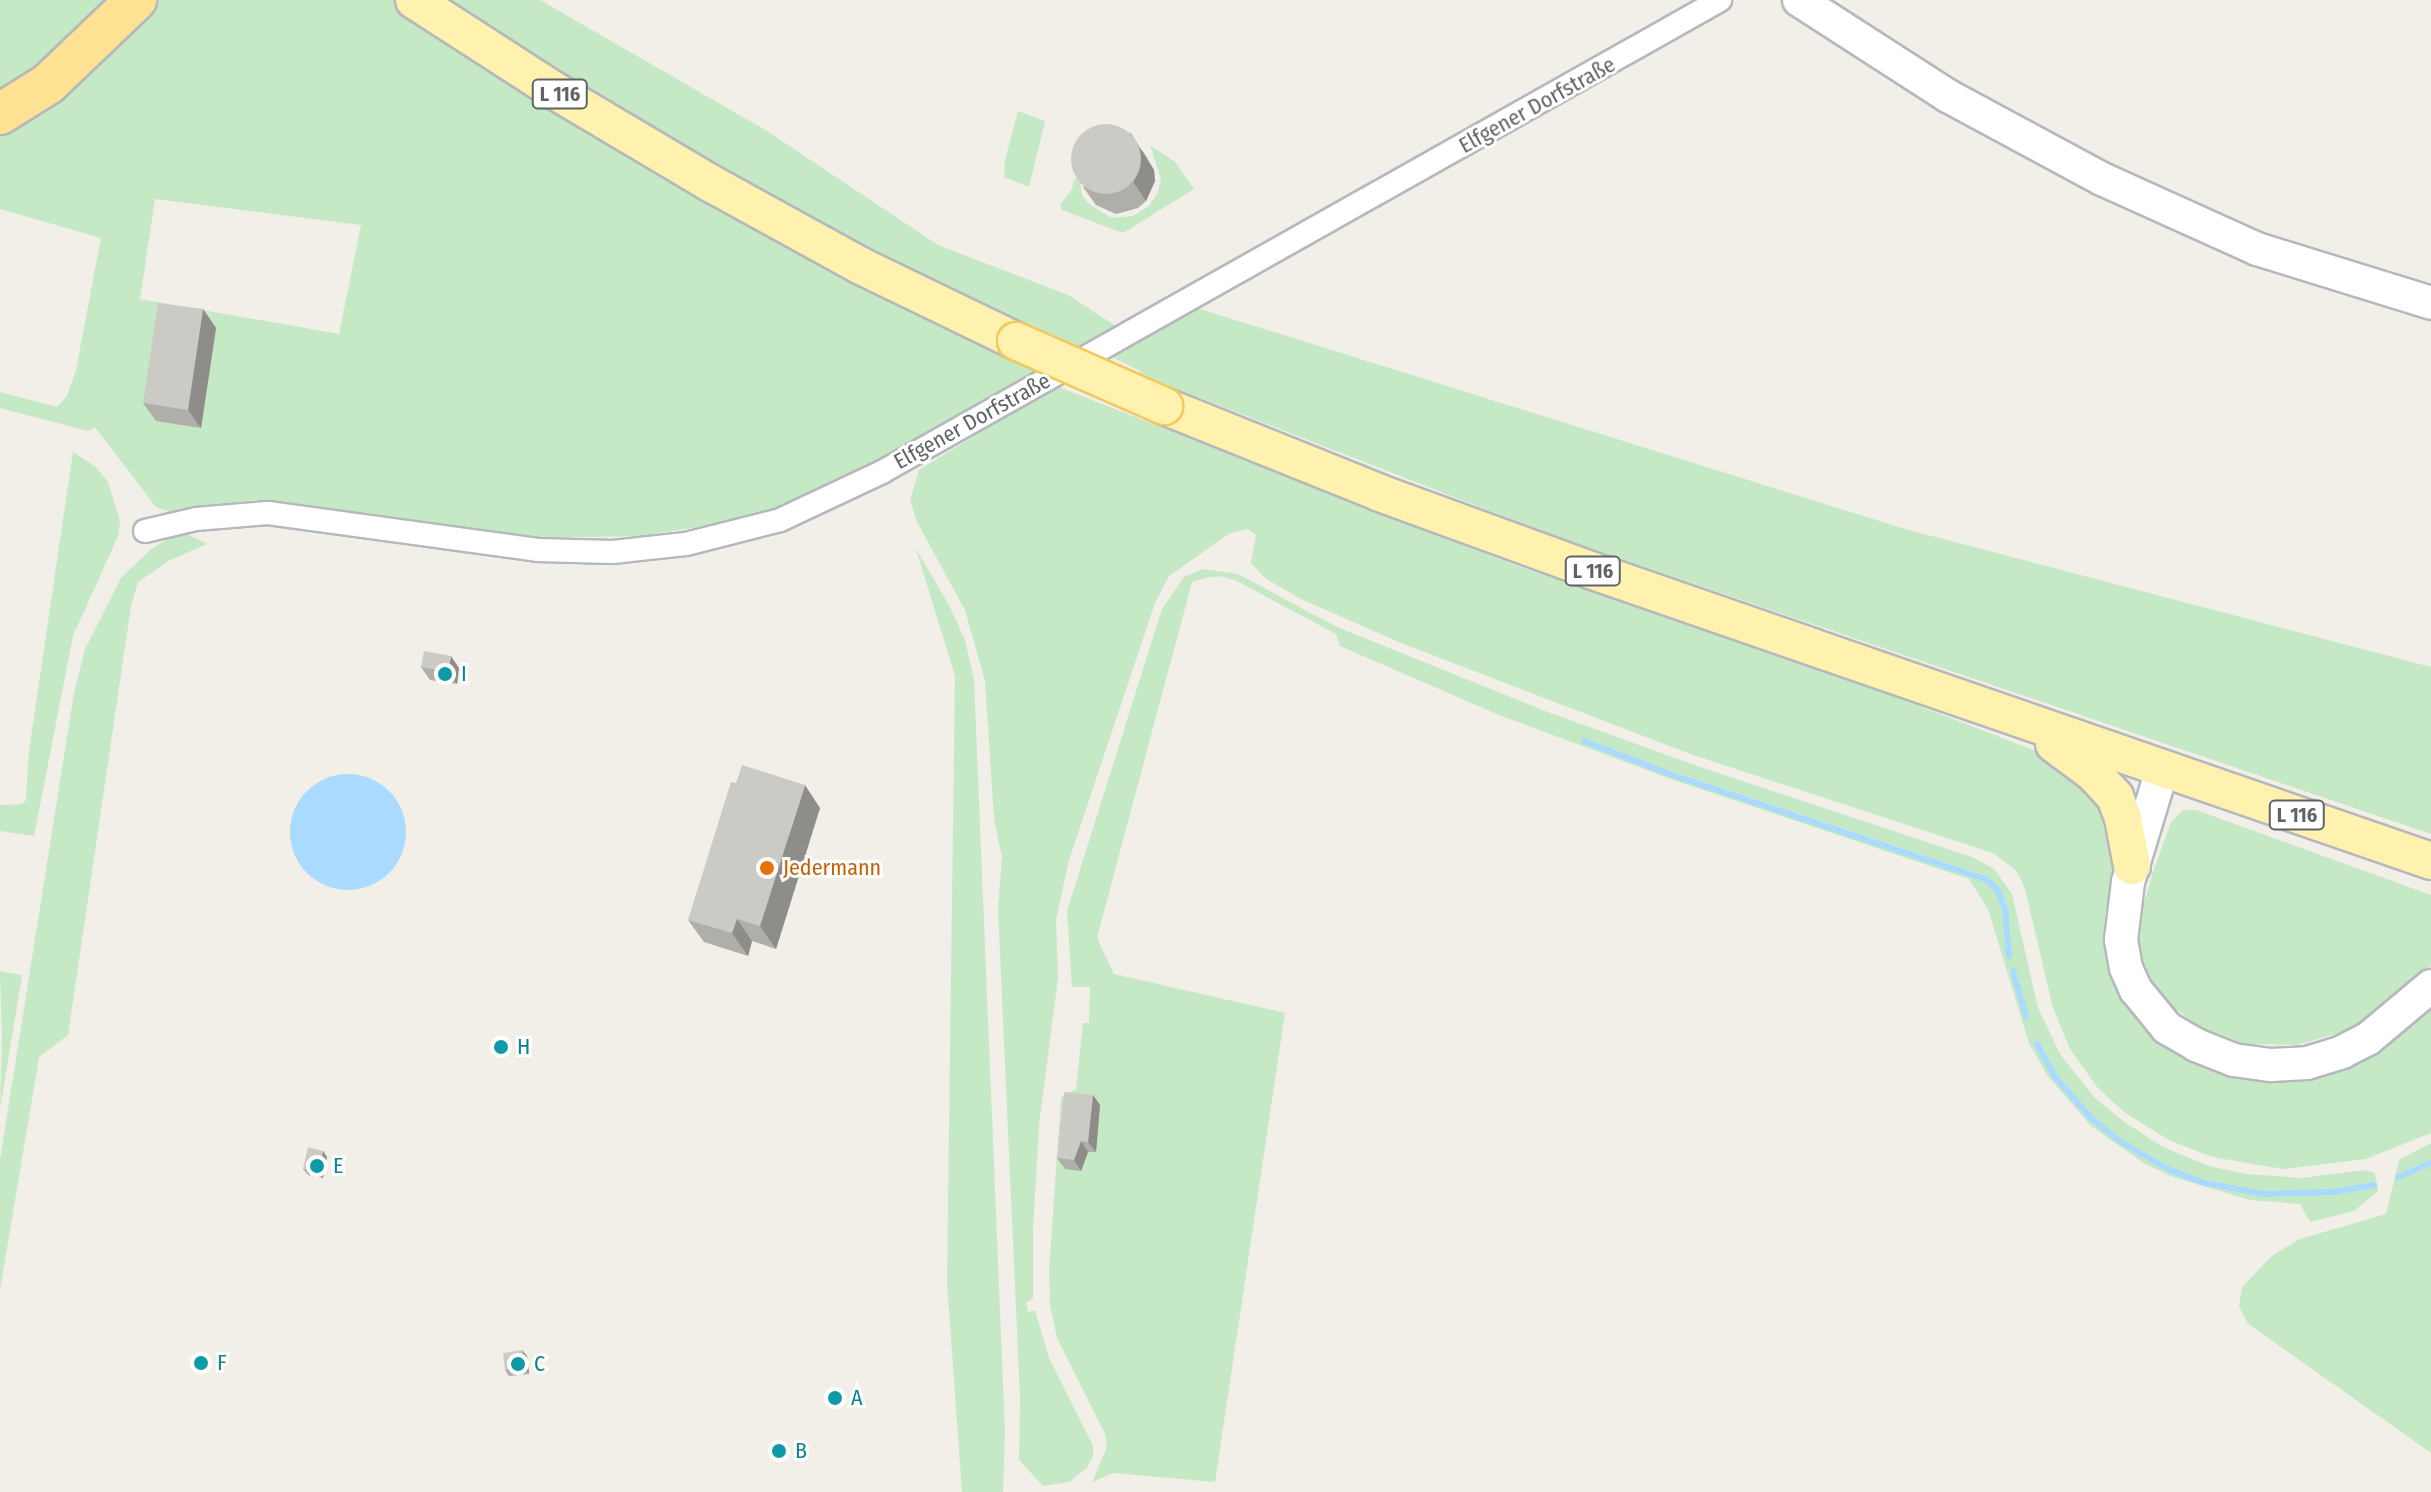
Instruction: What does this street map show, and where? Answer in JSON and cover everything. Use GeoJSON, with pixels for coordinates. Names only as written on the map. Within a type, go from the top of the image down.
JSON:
{"type":"FeatureCollection","features":[{"type":"Feature","properties":{"kind":"highway"},"geometry":{"type":"LineString","coordinates":[[0,86],[29,68],[104,0]]}},
{"type":"Feature","properties":{"kind":"highway"},"geometry":{"type":"LineString","coordinates":[[0,114],[48,84],[136,0]]}},
{"type":"Feature","properties":{"kind":"main road","name":"L 116"},"geometry":{"type":"LineString","coordinates":[[414,0],[567,98],[710,183],[898,285],[1164,406],[1449,519],[2027,724],[2431,861]]}},
{"type":"Feature","properties":{"kind":"main road"},"geometry":{"type":"LineString","coordinates":[[2027,724],[2093,773],[2110,790],[2121,808],[2132,866]]}},
{"type":"Feature","properties":{"kind":"street","name":"Elfgener Dorfstraße"},"geometry":{"type":"LineString","coordinates":[[145,531],[196,519],[268,513],[537,550],[613,552],[686,544],[780,520],[819,504],[939,440],[1720,0]]}},
{"type":"Feature","properties":{"kind":"street"},"geometry":{"type":"LineString","coordinates":[[1799,0],[1937,89],[2126,191],[2257,249],[2431,303]]}},
{"type":"Feature","properties":{"kind":"street"},"geometry":{"type":"LineString","coordinates":[[2162,770],[2132,866],[2122,912],[2121,940],[2130,979],[2162,1024],[2208,1051],[2260,1064],[2300,1064],[2327,1058],[2382,1029],[2431,986]]}},
{"type":"Feature","properties":{"kind":"green space"},"geometry":{"type":"Polygon","coordinates":[[[0,0],[540,0],[767,131],[938,245],[1068,295],[1116,326],[1184,304],[1905,529],[2431,667],[2431,834],[1559,538],[1139,374],[1140,371],[1106,354],[810,495],[770,512],[712,525],[639,536],[542,538],[253,500],[174,513],[156,507],[95,427],[88,431],[0,408],[0,392],[57,407],[67,396],[76,370],[101,238],[0,209],[0,0]],[[155,199],[140,299],[339,334],[361,225],[155,199]]]}},
{"type":"Feature","properties":{"kind":"green space"},"geometry":{"type":"Polygon","coordinates":[[[1018,111],[1045,121],[1029,187],[1004,177],[1005,160],[1018,111]]]}},
{"type":"Feature","properties":{"kind":"green space"},"geometry":{"type":"Polygon","coordinates":[[[1150,145],[1175,162],[1194,189],[1123,233],[1062,210],[1060,205],[1072,189],[1074,179],[1080,180],[1082,195],[1089,204],[1111,218],[1133,216],[1149,206],[1158,192],[1161,179],[1150,145]]]}},
{"type":"Feature","properties":{"kind":"green space"},"geometry":{"type":"Polygon","coordinates":[[[1056,386],[1520,567],[1860,683],[2062,761],[2112,805],[2121,984],[2266,1077],[2431,1000],[2431,1133],[2366,1159],[2283,1169],[2212,1157],[2169,1140],[2124,1112],[2097,1087],[2070,1049],[2053,1008],[2025,889],[2017,871],[1993,853],[1693,755],[1401,643],[1301,599],[1265,578],[1251,563],[1256,535],[1248,529],[1230,533],[1169,576],[1155,603],[1069,860],[1056,920],[1058,978],[1039,1125],[1033,1229],[1033,1299],[1026,1302],[1028,1312],[1035,1310],[1049,1358],[1093,1446],[1093,1456],[1087,1468],[1069,1482],[1043,1486],[1019,1460],[1020,1397],[998,909],[1002,857],[994,818],[985,681],[965,610],[917,522],[910,500],[919,470],[1056,386]]]}},
{"type":"Feature","properties":{"kind":"green space"},"geometry":{"type":"Polygon","coordinates":[[[73,452],[96,467],[108,482],[120,521],[118,536],[73,636],[34,836],[0,831],[0,805],[22,804],[26,800],[29,751],[73,452]]]}},
{"type":"Feature","properties":{"kind":"green space"},"geometry":{"type":"Polygon","coordinates":[[[181,531],[207,544],[168,561],[138,582],[131,606],[68,1035],[39,1057],[0,1290],[0,1160],[74,693],[85,649],[121,578],[151,549],[181,531]]]}},
{"type":"Feature","properties":{"kind":"green space"},"geometry":{"type":"Polygon","coordinates":[[[916,549],[949,605],[965,640],[974,680],[1005,1432],[1003,1492],[962,1492],[947,1282],[955,676],[916,549]]]}},
{"type":"Feature","properties":{"kind":"green space"},"geometry":{"type":"Polygon","coordinates":[[[1203,569],[1238,574],[1337,627],[1545,711],[1700,767],[1972,857],[1994,869],[2012,894],[2038,1008],[2060,1054],[2094,1097],[2123,1121],[2161,1146],[2209,1166],[2246,1174],[2302,1178],[2364,1170],[2375,1173],[2378,1191],[2354,1211],[2310,1222],[2300,1204],[2250,1200],[2173,1177],[2145,1164],[2091,1126],[2047,1075],[2029,1043],[1988,909],[1969,879],[1682,783],[1499,715],[1340,646],[1336,634],[1235,580],[1219,576],[1205,578],[1192,582],[1097,938],[1114,974],[1285,1013],[1215,1482],[1113,1473],[1092,1482],[1107,1447],[1105,1434],[1057,1338],[1050,1304],[1049,1271],[1061,1098],[1076,1089],[1083,1023],[1089,1023],[1090,987],[1072,987],[1067,911],[1162,609],[1184,577],[1203,569]]]}},
{"type":"Feature","properties":{"kind":"green space"},"geometry":{"type":"Polygon","coordinates":[[[2183,810],[2196,810],[2431,895],[2431,965],[2394,1001],[2347,1031],[2296,1045],[2245,1044],[2200,1027],[2173,1007],[2153,983],[2139,951],[2140,917],[2152,875],[2171,822],[2183,810]]]}},
{"type":"Feature","properties":{"kind":"green space"},"geometry":{"type":"Polygon","coordinates":[[[0,971],[22,975],[0,1109],[2,1038],[0,971]]]}},
{"type":"Feature","properties":{"kind":"green space"},"geometry":{"type":"Polygon","coordinates":[[[2431,1143],[2431,1453],[2247,1323],[2239,1306],[2242,1287],[2273,1255],[2300,1239],[2386,1214],[2399,1160],[2431,1143]]]}},
{"type":"Feature","properties":{"kind":"water"},"geometry":{"type":"Polygon","coordinates":[[[348,774],[370,778],[389,791],[402,810],[406,832],[402,854],[389,873],[370,886],[348,890],[326,886],[307,873],[294,854],[290,832],[294,810],[307,791],[326,778],[348,774]]]}},
{"type":"Feature","properties":{"kind":"building"},"geometry":{"type":"Polygon","coordinates":[[[1106,124],[1131,134],[1141,159],[1131,184],[1106,194],[1081,184],[1071,159],[1081,134],[1106,124]]]}},
{"type":"Feature","properties":{"kind":"building"},"geometry":{"type":"Polygon","coordinates":[[[158,303],[203,309],[188,410],[143,403],[158,303]]]}},
{"type":"Feature","properties":{"kind":"building"},"geometry":{"type":"Polygon","coordinates":[[[424,651],[451,656],[448,672],[421,667],[424,651]]]}},
{"type":"Feature","properties":{"kind":"building"},"geometry":{"type":"Polygon","coordinates":[[[742,765],[805,785],[760,926],[737,919],[732,933],[688,920],[731,782],[736,783],[742,765]]]}},
{"type":"Feature","properties":{"kind":"building"},"geometry":{"type":"Polygon","coordinates":[[[1064,1092],[1093,1095],[1088,1142],[1081,1141],[1074,1160],[1057,1158],[1064,1092]]]}},
{"type":"Feature","properties":{"kind":"building"},"geometry":{"type":"Polygon","coordinates":[[[308,1147],[323,1151],[319,1172],[303,1169],[308,1147]]]}},
{"type":"Feature","properties":{"kind":"building"},"geometry":{"type":"Polygon","coordinates":[[[522,1350],[524,1367],[505,1370],[503,1353],[522,1350]]]}},
{"type":"Feature","properties":{"kind":"waterway"},"geometry":{"type":"LineString","coordinates":[[1584,741],[1672,775],[1987,880],[1998,891],[2005,909],[2009,956]]}},
{"type":"Feature","properties":{"kind":"waterway"},"geometry":{"type":"LineString","coordinates":[[2013,971],[2026,1016]]}},
{"type":"Feature","properties":{"kind":"waterway"},"geometry":{"type":"LineString","coordinates":[[2037,1044],[2055,1077],[2091,1118],[2118,1140],[2170,1170],[2201,1182],[2263,1194],[2334,1192],[2374,1185]]}},
{"type":"Feature","properties":{"kind":"waterway"},"geometry":{"type":"LineString","coordinates":[[2398,1177],[2431,1163]]}},
{"type":"Feature","properties":{"kind":"place","name":"I"},"geometry":{"type":"Point","coordinates":[445,674]}},
{"type":"Feature","properties":{"kind":"place","name":"Jedermann"},"geometry":{"type":"Point","coordinates":[767,868]}},
{"type":"Feature","properties":{"kind":"place","name":"H"},"geometry":{"type":"Point","coordinates":[501,1047]}},
{"type":"Feature","properties":{"kind":"place","name":"E"},"geometry":{"type":"Point","coordinates":[317,1166]}},
{"type":"Feature","properties":{"kind":"place","name":"F"},"geometry":{"type":"Point","coordinates":[201,1363]}},
{"type":"Feature","properties":{"kind":"place","name":"C"},"geometry":{"type":"Point","coordinates":[518,1364]}},
{"type":"Feature","properties":{"kind":"place","name":"A"},"geometry":{"type":"Point","coordinates":[835,1398]}},
{"type":"Feature","properties":{"kind":"place","name":"B"},"geometry":{"type":"Point","coordinates":[779,1451]}}]}
